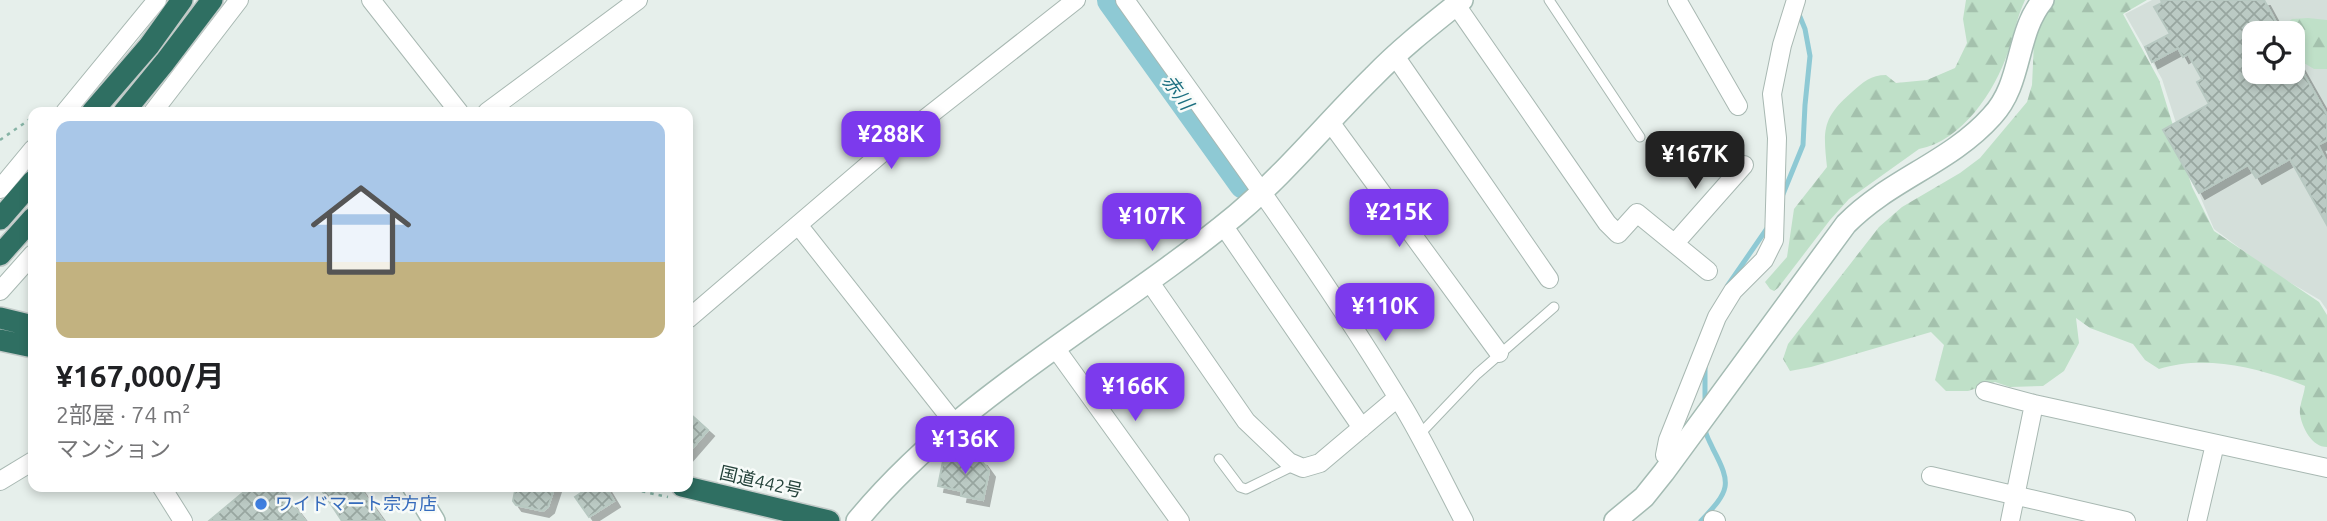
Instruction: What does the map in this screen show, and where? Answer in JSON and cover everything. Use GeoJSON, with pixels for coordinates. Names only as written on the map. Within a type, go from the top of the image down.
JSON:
{"type":"FeatureCollection","features":[{"type":"Feature","properties":{"kind":"highway"},"geometry":{"type":"LineString","coordinates":[[97,107],[149,46],[182,0]]}},
{"type":"Feature","properties":{"kind":"highway"},"geometry":{"type":"LineString","coordinates":[[128,107],[212,0]]}},
{"type":"Feature","properties":{"kind":"highway"},"geometry":{"type":"LineString","coordinates":[[0,219],[28,187]]}},
{"type":"Feature","properties":{"kind":"highway"},"geometry":{"type":"LineString","coordinates":[[0,255],[28,224]]}},
{"type":"Feature","properties":{"kind":"highway"},"geometry":{"type":"LineString","coordinates":[[0,318],[28,325]]}},
{"type":"Feature","properties":{"kind":"highway"},"geometry":{"type":"LineString","coordinates":[[0,340],[28,347]]}},
{"type":"Feature","properties":{"kind":"highway","name":"国道442号"},"geometry":{"type":"LineString","coordinates":[[693,489],[829,521]]}},
{"type":"Feature","properties":{"kind":"street"},"geometry":{"type":"LineString","coordinates":[[69,107],[157,0]]}},
{"type":"Feature","properties":{"kind":"street"},"geometry":{"type":"LineString","coordinates":[[157,107],[239,0]]}},
{"type":"Feature","properties":{"kind":"street"},"geometry":{"type":"LineString","coordinates":[[371,0],[454,107]]}},
{"type":"Feature","properties":{"kind":"street"},"geometry":{"type":"LineString","coordinates":[[493,107],[638,0]]}},
{"type":"Feature","properties":{"kind":"street"},"geometry":{"type":"LineString","coordinates":[[693,315],[889,147],[1076,0]]}},
{"type":"Feature","properties":{"kind":"street"},"geometry":{"type":"LineString","coordinates":[[1125,0],[1261,193],[1397,398],[1464,521]]}},
{"type":"Feature","properties":{"kind":"street"},"geometry":{"type":"LineString","coordinates":[[1677,0],[1738,106]]}},
{"type":"Feature","properties":{"kind":"street"},"geometry":{"type":"LineString","coordinates":[[1615,521],[1644,497],[1672,461],[1846,224],[1875,197],[1956,150],[1993,116],[2009,92],[2031,17],[2043,0]]}},
{"type":"Feature","properties":{"kind":"street"},"geometry":{"type":"LineString","coordinates":[[857,521],[912,462],[955,424],[1149,281],[1261,193],[1395,56],[1459,2],[1607,223],[1618,234],[1637,213],[1708,271]]}},
{"type":"Feature","properties":{"kind":"street"},"geometry":{"type":"LineString","coordinates":[[1672,461],[1665,455],[1668,440],[1717,317],[1733,291],[1764,260],[1773,240],[1777,138],[1772,94],[1790,3]]}},
{"type":"Feature","properties":{"kind":"street"},"geometry":{"type":"LineString","coordinates":[[1395,56],[1549,279]]}},
{"type":"Feature","properties":{"kind":"street"},"geometry":{"type":"LineString","coordinates":[[1330,122],[1499,353]]}},
{"type":"Feature","properties":{"kind":"street"},"geometry":{"type":"LineString","coordinates":[[0,188],[28,155]]}},
{"type":"Feature","properties":{"kind":"street"},"geometry":{"type":"LineString","coordinates":[[1675,243],[1744,165]]}},
{"type":"Feature","properties":{"kind":"street"},"geometry":{"type":"LineString","coordinates":[[1223,225],[1362,428]]}},
{"type":"Feature","properties":{"kind":"street"},"geometry":{"type":"LineString","coordinates":[[799,226],[955,424]]}},
{"type":"Feature","properties":{"kind":"street"},"geometry":{"type":"LineString","coordinates":[[0,291],[28,260]]}},
{"type":"Feature","properties":{"kind":"street"},"geometry":{"type":"LineString","coordinates":[[1149,281],[1246,421],[1289,462],[1303,468],[1320,463],[1397,398]]}},
{"type":"Feature","properties":{"kind":"street"},"geometry":{"type":"LineString","coordinates":[[1056,349],[1180,521]]}},
{"type":"Feature","properties":{"kind":"street"},"geometry":{"type":"LineString","coordinates":[[1985,391],[2327,468]]}},
{"type":"Feature","properties":{"kind":"street"},"geometry":{"type":"LineString","coordinates":[[2010,521],[2034,404]]}},
{"type":"Feature","properties":{"kind":"street"},"geometry":{"type":"LineString","coordinates":[[2197,521],[2215,444]]}},
{"type":"Feature","properties":{"kind":"street"},"geometry":{"type":"LineString","coordinates":[[0,481],[28,464]]}},
{"type":"Feature","properties":{"kind":"street"},"geometry":{"type":"LineString","coordinates":[[1931,476],[2126,521]]}},
{"type":"Feature","properties":{"kind":"street"},"geometry":{"type":"LineString","coordinates":[[164,492],[183,521]]}},
{"type":"Feature","properties":{"kind":"street"},"geometry":{"type":"LineString","coordinates":[[417,492],[434,521]]}},
{"type":"Feature","properties":{"kind":"lane"},"geometry":{"type":"LineString","coordinates":[[1549,0],[1640,137]]}},
{"type":"Feature","properties":{"kind":"lane"},"geometry":{"type":"LineString","coordinates":[[1419,435],[1499,353],[1554,307]]}},
{"type":"Feature","properties":{"kind":"lane"},"geometry":{"type":"LineString","coordinates":[[1219,459],[1240,487],[1246,489],[1296,465]]}},
{"type":"Feature","properties":{"kind":"path"},"geometry":{"type":"LineString","coordinates":[[0,141],[28,121]]}},
{"type":"Feature","properties":{"kind":"shaded area"},"geometry":{"type":"Polygon","coordinates":[[[2152,0],[2327,0],[2327,310],[2320,300],[2275,274],[2214,229],[2197,189],[2162,79],[2125,14],[2152,0]]]}},
{"type":"Feature","properties":{"kind":"green space"},"geometry":{"type":"Polygon","coordinates":[[[1966,0],[2025,0],[2002,67],[1985,98],[1963,125],[1949,136],[1919,149],[1849,199],[1778,288],[1774,291],[1770,289],[1765,282],[1787,257],[1794,209],[1827,167],[1825,134],[1835,109],[1856,88],[1872,78],[1886,75],[1896,83],[1927,80],[1955,68],[1967,43],[1963,19],[1966,0]]]}},
{"type":"Feature","properties":{"kind":"green space"},"geometry":{"type":"Polygon","coordinates":[[[2053,0],[2147,0],[2123,14],[2159,80],[2192,187],[2214,231],[2319,302],[2327,315],[2327,447],[2312,440],[2303,425],[2300,411],[2305,386],[2233,365],[2195,363],[2159,369],[2145,360],[2133,344],[2090,328],[2076,318],[2079,343],[2064,371],[2043,386],[2010,387],[1995,382],[1968,391],[1946,391],[1935,380],[1944,345],[1931,332],[1790,371],[1783,359],[1788,344],[1879,227],[1902,207],[1980,158],[2027,102],[2032,85],[2038,12],[2053,0]]]}},
{"type":"Feature","properties":{"kind":"green space"},"geometry":{"type":"Polygon","coordinates":[[[2327,20],[2327,69],[2314,69],[2305,64],[2305,21],[2290,21],[2327,20]]]}},
{"type":"Feature","properties":{"kind":"building"},"geometry":{"type":"Polygon","coordinates":[[[2161,0],[2264,0],[2275,21],[2242,21],[2242,84],[2305,84],[2305,76],[2327,115],[2327,140],[2318,145],[2327,163],[2327,225],[2290,159],[2256,178],[2248,165],[2199,193],[2163,130],[2209,104],[2197,82],[2202,79],[2188,54],[2183,57],[2178,48],[2152,62],[2145,47],[2170,34],[2154,7],[2162,3],[2161,0]]]}},
{"type":"Feature","properties":{"kind":"building"},"geometry":{"type":"Polygon","coordinates":[[[693,416],[708,430],[693,447],[693,416]]]}},
{"type":"Feature","properties":{"kind":"building"},"geometry":{"type":"Polygon","coordinates":[[[953,453],[981,460],[989,471],[983,500],[961,496],[962,491],[938,486],[943,461],[953,453]]]}},
{"type":"Feature","properties":{"kind":"building","name":"ワイドマート宗方店"},"geometry":{"type":"Polygon","coordinates":[[[244,492],[283,492],[305,521],[209,521],[244,492]]]}},
{"type":"Feature","properties":{"kind":"building"},"geometry":{"type":"Polygon","coordinates":[[[323,492],[362,492],[383,521],[342,521],[323,492]]]}},
{"type":"Feature","properties":{"kind":"building"},"geometry":{"type":"Polygon","coordinates":[[[515,492],[553,492],[548,507],[543,511],[516,505],[513,501],[515,492]]]}},
{"type":"Feature","properties":{"kind":"building"},"geometry":{"type":"Polygon","coordinates":[[[582,492],[609,492],[614,501],[589,517],[575,497],[582,492]]]}},
{"type":"Feature","properties":{"kind":"waterway","name":"赤川"},"geometry":{"type":"LineString","coordinates":[[1112,0],[1244,184]]}},
{"type":"Feature","properties":{"kind":"waterway"},"geometry":{"type":"LineString","coordinates":[[1781,199],[1803,145],[1810,56],[1805,29],[1798,12]]}},
{"type":"Feature","properties":{"kind":"waterway"},"geometry":{"type":"LineString","coordinates":[[1728,285],[1768,227]]}},
{"type":"Feature","properties":{"kind":"waterway"},"geometry":{"type":"LineString","coordinates":[[1705,366],[1705,405]]}},
{"type":"Feature","properties":{"kind":"waterway"},"geometry":{"type":"LineString","coordinates":[[1701,521],[1718,502],[1725,487],[1723,471],[1705,429]]}},
{"type":"Feature","properties":{"kind":"place","name":"ワイドマート宗方店"},"geometry":{"type":"Point","coordinates":[261,504]}}]}
